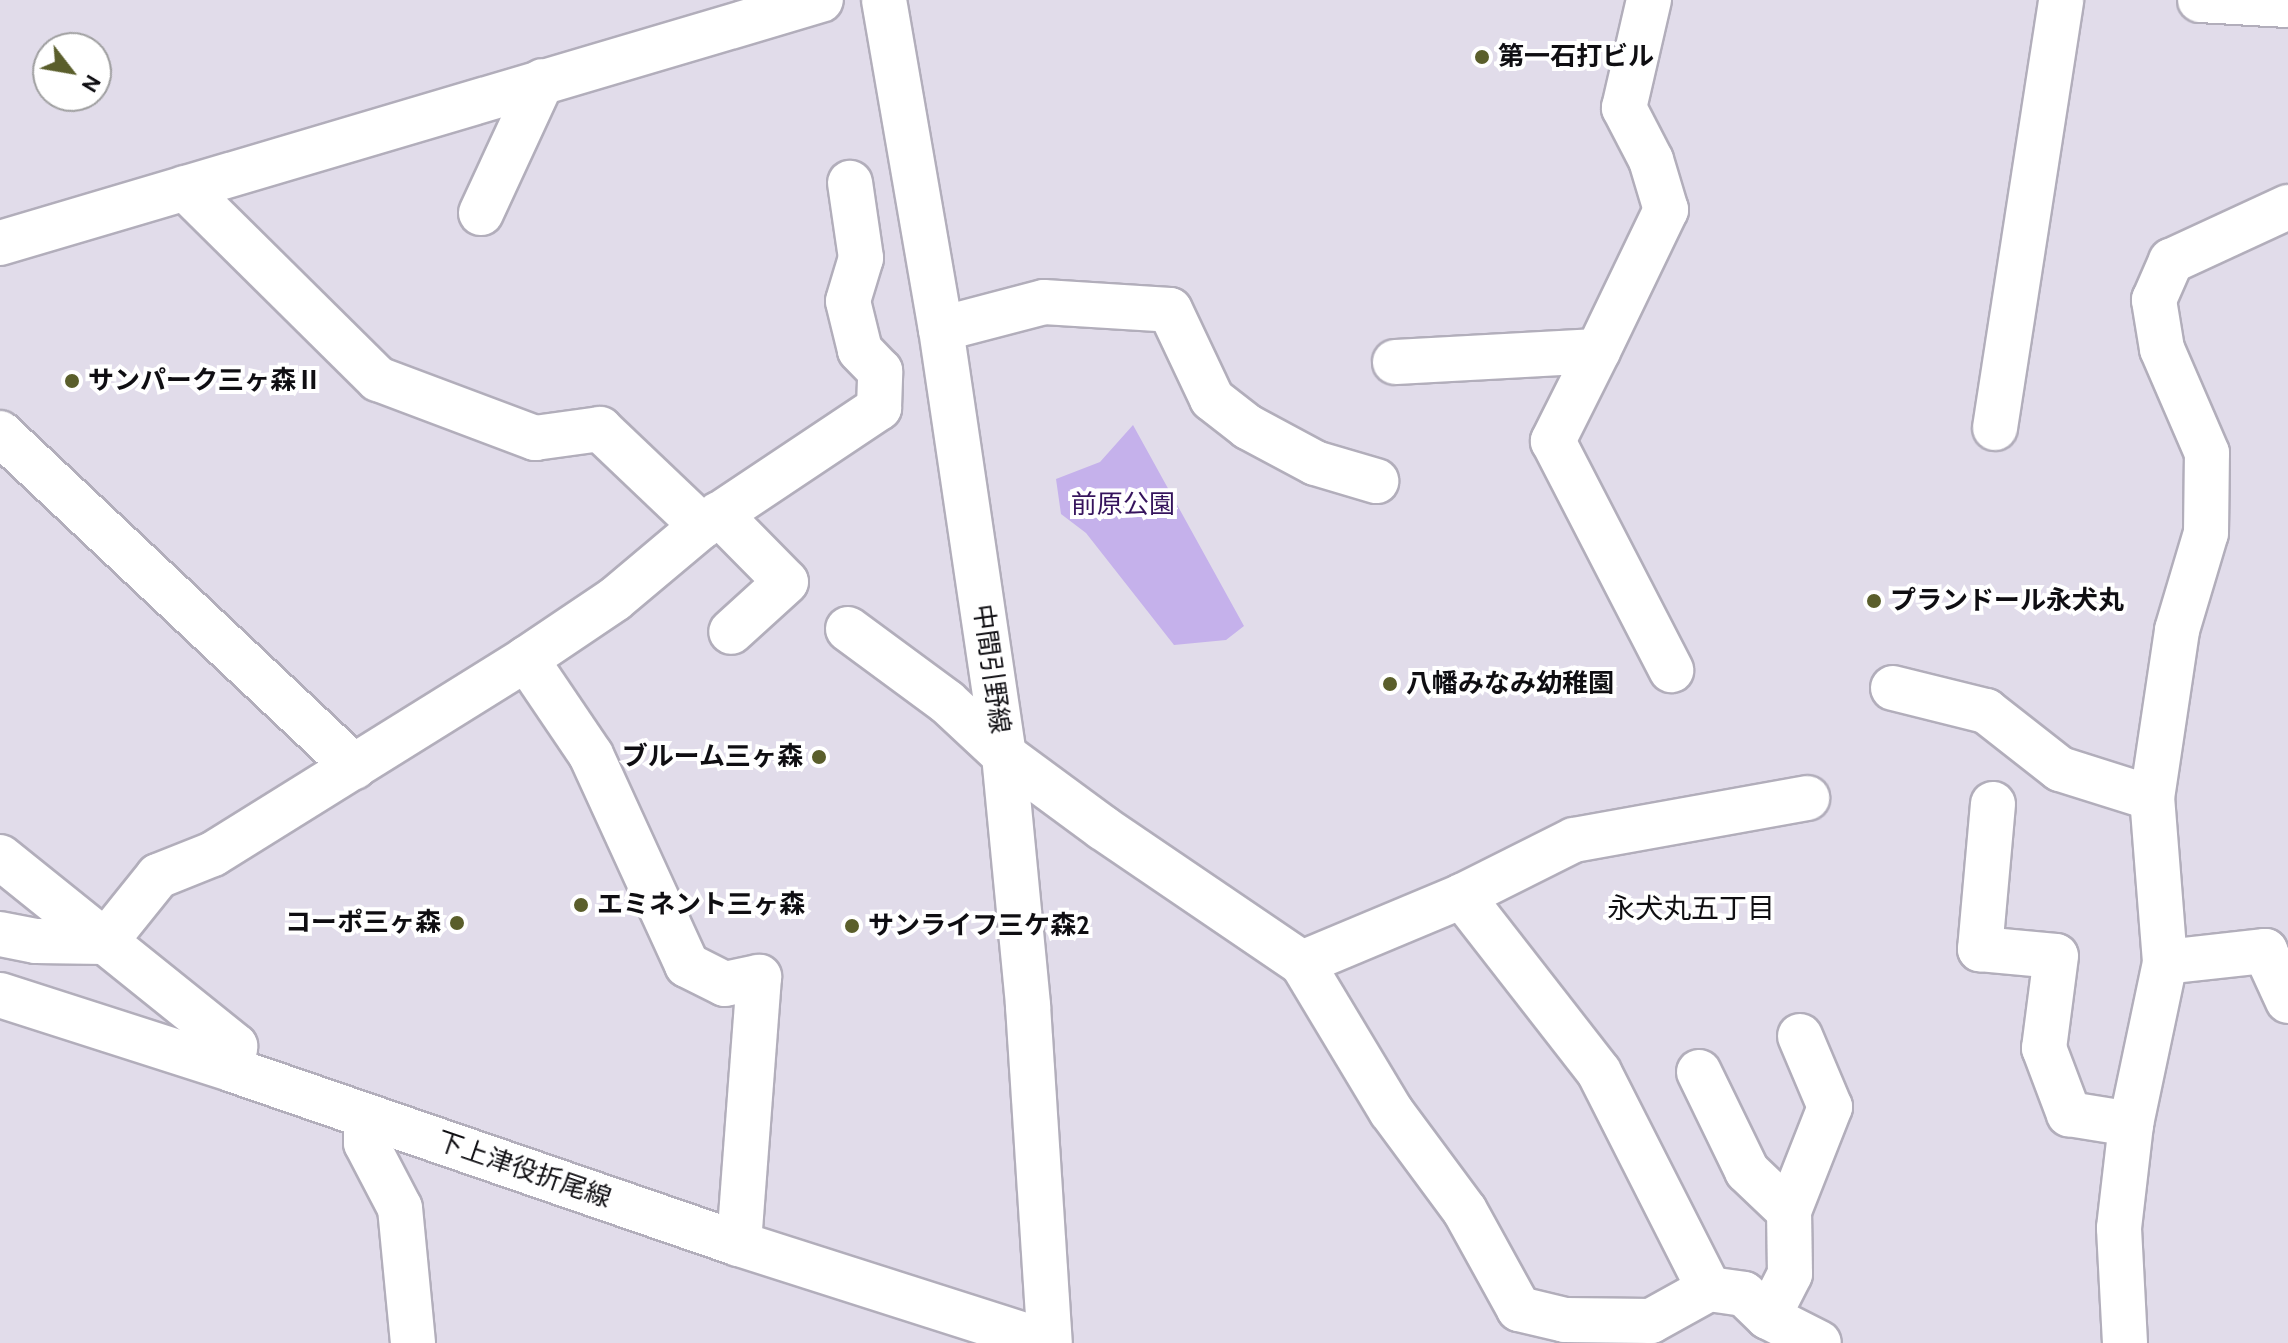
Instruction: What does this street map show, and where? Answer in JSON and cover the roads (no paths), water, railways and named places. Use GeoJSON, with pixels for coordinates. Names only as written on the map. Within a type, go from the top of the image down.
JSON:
{"type":"FeatureCollection","features":[{"type":"Feature","properties":{"kind":"street"},"geometry":{"type":"LineString","coordinates":[[0,243],[821,0]]}},
{"type":"Feature","properties":{"kind":"street","name":"中間引野線"},"geometry":{"type":"LineString","coordinates":[[884,0],[941,329],[1004,755],[1028,1006],[1050,1343]]}},
{"type":"Feature","properties":{"kind":"street"},"geometry":{"type":"LineString","coordinates":[[1649,0],[1624,108],[1651,160],[1666,210],[1553,441],[1671,670]]}},
{"type":"Feature","properties":{"kind":"street"},"geometry":{"type":"LineString","coordinates":[[1995,428],[2061,0]]}},
{"type":"Feature","properties":{"kind":"street"},"geometry":{"type":"LineString","coordinates":[[2200,0],[2288,5]]}},
{"type":"Feature","properties":{"kind":"street"},"geometry":{"type":"LineString","coordinates":[[481,213],[542,81]]}},
{"type":"Feature","properties":{"kind":"street"},"geometry":{"type":"LineString","coordinates":[[105,942],[158,876],[213,854],[355,767],[446,706],[526,659],[615,599],[710,520],[879,408],[880,371],[860,350],[848,301],[861,258],[850,183]]}},
{"type":"Feature","properties":{"kind":"street"},"geometry":{"type":"LineString","coordinates":[[185,188],[378,379],[535,438],[600,429],[786,582],[731,632]]}},
{"type":"Feature","properties":{"kind":"street"},"geometry":{"type":"LineString","coordinates":[[2125,1343],[2119,1228],[2131,1124],[2165,962],[2152,798],[2177,630],[2206,533],[2207,453],[2162,349],[2154,300],[2171,261],[2288,207]]}},
{"type":"Feature","properties":{"kind":"street"},"geometry":{"type":"LineString","coordinates":[[941,329],[1044,302],[1170,310],[1212,399],[1248,427],[1315,463],[1376,481]]}},
{"type":"Feature","properties":{"kind":"street"},"geometry":{"type":"LineString","coordinates":[[1395,362],[1598,351]]}},
{"type":"Feature","properties":{"kind":"street"},"geometry":{"type":"LineString","coordinates":[[0,433],[355,767]]}},
{"type":"Feature","properties":{"kind":"street"},"geometry":{"type":"LineString","coordinates":[[848,629],[947,702],[1004,755],[1103,828],[1302,963],[1391,1111],[1465,1211],[1519,1309],[1565,1320],[1651,1321],[1709,1289],[1744,1294],[1768,1317],[1819,1343]]}},
{"type":"Feature","properties":{"kind":"street"},"geometry":{"type":"LineString","coordinates":[[526,659],[591,755],[687,965],[725,984],[759,977],[739,1244]]}},
{"type":"Feature","properties":{"kind":"street"},"geometry":{"type":"LineString","coordinates":[[1893,688],[1986,711],[2060,769],[2152,798]]}},
{"type":"Feature","properties":{"kind":"street"},"geometry":{"type":"LineString","coordinates":[[1302,963],[1462,896],[1574,840],[1807,798]]}},
{"type":"Feature","properties":{"kind":"street"},"geometry":{"type":"LineString","coordinates":[[1993,804],[1980,949],[2056,956],[2044,1048],[2069,1114],[2131,1124]]}},
{"type":"Feature","properties":{"kind":"street"},"geometry":{"type":"LineString","coordinates":[[0,857],[235,1046],[233,1070]]}},
{"type":"Feature","properties":{"kind":"street"},"geometry":{"type":"LineString","coordinates":[[1462,896],[1599,1072],[1709,1289]]}},
{"type":"Feature","properties":{"kind":"street"},"geometry":{"type":"LineString","coordinates":[[0,934],[36,941],[105,942]]}},
{"type":"Feature","properties":{"kind":"street"},"geometry":{"type":"LineString","coordinates":[[2165,962],[2265,951],[2288,1001]]}},
{"type":"Feature","properties":{"kind":"street","name":"下上津役折尾線"},"geometry":{"type":"LineString","coordinates":[[0,995],[233,1070],[739,1244],[1050,1343]]}},
{"type":"Feature","properties":{"kind":"street"},"geometry":{"type":"LineString","coordinates":[[1768,1317],[1790,1274],[1789,1211],[1830,1107],[1800,1036]]}},
{"type":"Feature","properties":{"kind":"street"},"geometry":{"type":"LineString","coordinates":[[1699,1072],[1747,1171],[1789,1211]]}},
{"type":"Feature","properties":{"kind":"street"},"geometry":{"type":"LineString","coordinates":[[366,1116],[366,1143],[400,1208],[413,1343]]}},
{"type":"Feature","properties":{"kind":"place","name":"第一石打ビル"},"geometry":{"type":"Point","coordinates":[1482,57]}},
{"type":"Feature","properties":{"kind":"place","name":"サンパーク三ヶ森Ⅱ"},"geometry":{"type":"Point","coordinates":[72,381]}},
{"type":"Feature","properties":{"kind":"place","name":"プランドール永犬丸"},"geometry":{"type":"Point","coordinates":[1874,601]}},
{"type":"Feature","properties":{"kind":"place","name":"八幡みなみ幼稚園"},"geometry":{"type":"Point","coordinates":[1390,684]}},
{"type":"Feature","properties":{"kind":"place","name":"ブルーム三ヶ森"},"geometry":{"type":"Point","coordinates":[819,757]}},
{"type":"Feature","properties":{"kind":"place","name":"エミネント三ヶ森"},"geometry":{"type":"Point","coordinates":[581,905]}},
{"type":"Feature","properties":{"kind":"place","name":"コーポ三ヶ森"},"geometry":{"type":"Point","coordinates":[457,923]}},
{"type":"Feature","properties":{"kind":"place","name":"サンライフ三ケ森2"},"geometry":{"type":"Point","coordinates":[852,926]}},
{"type":"Feature","properties":{"kind":"district","name":"永犬丸五丁目"},"geometry":{"type":"Point","coordinates":[1691,908]}},
{"type":"Feature","properties":{"kind":"park label","name":"前原公園"},"geometry":{"type":"Point","coordinates":[1123,505]}}]}
